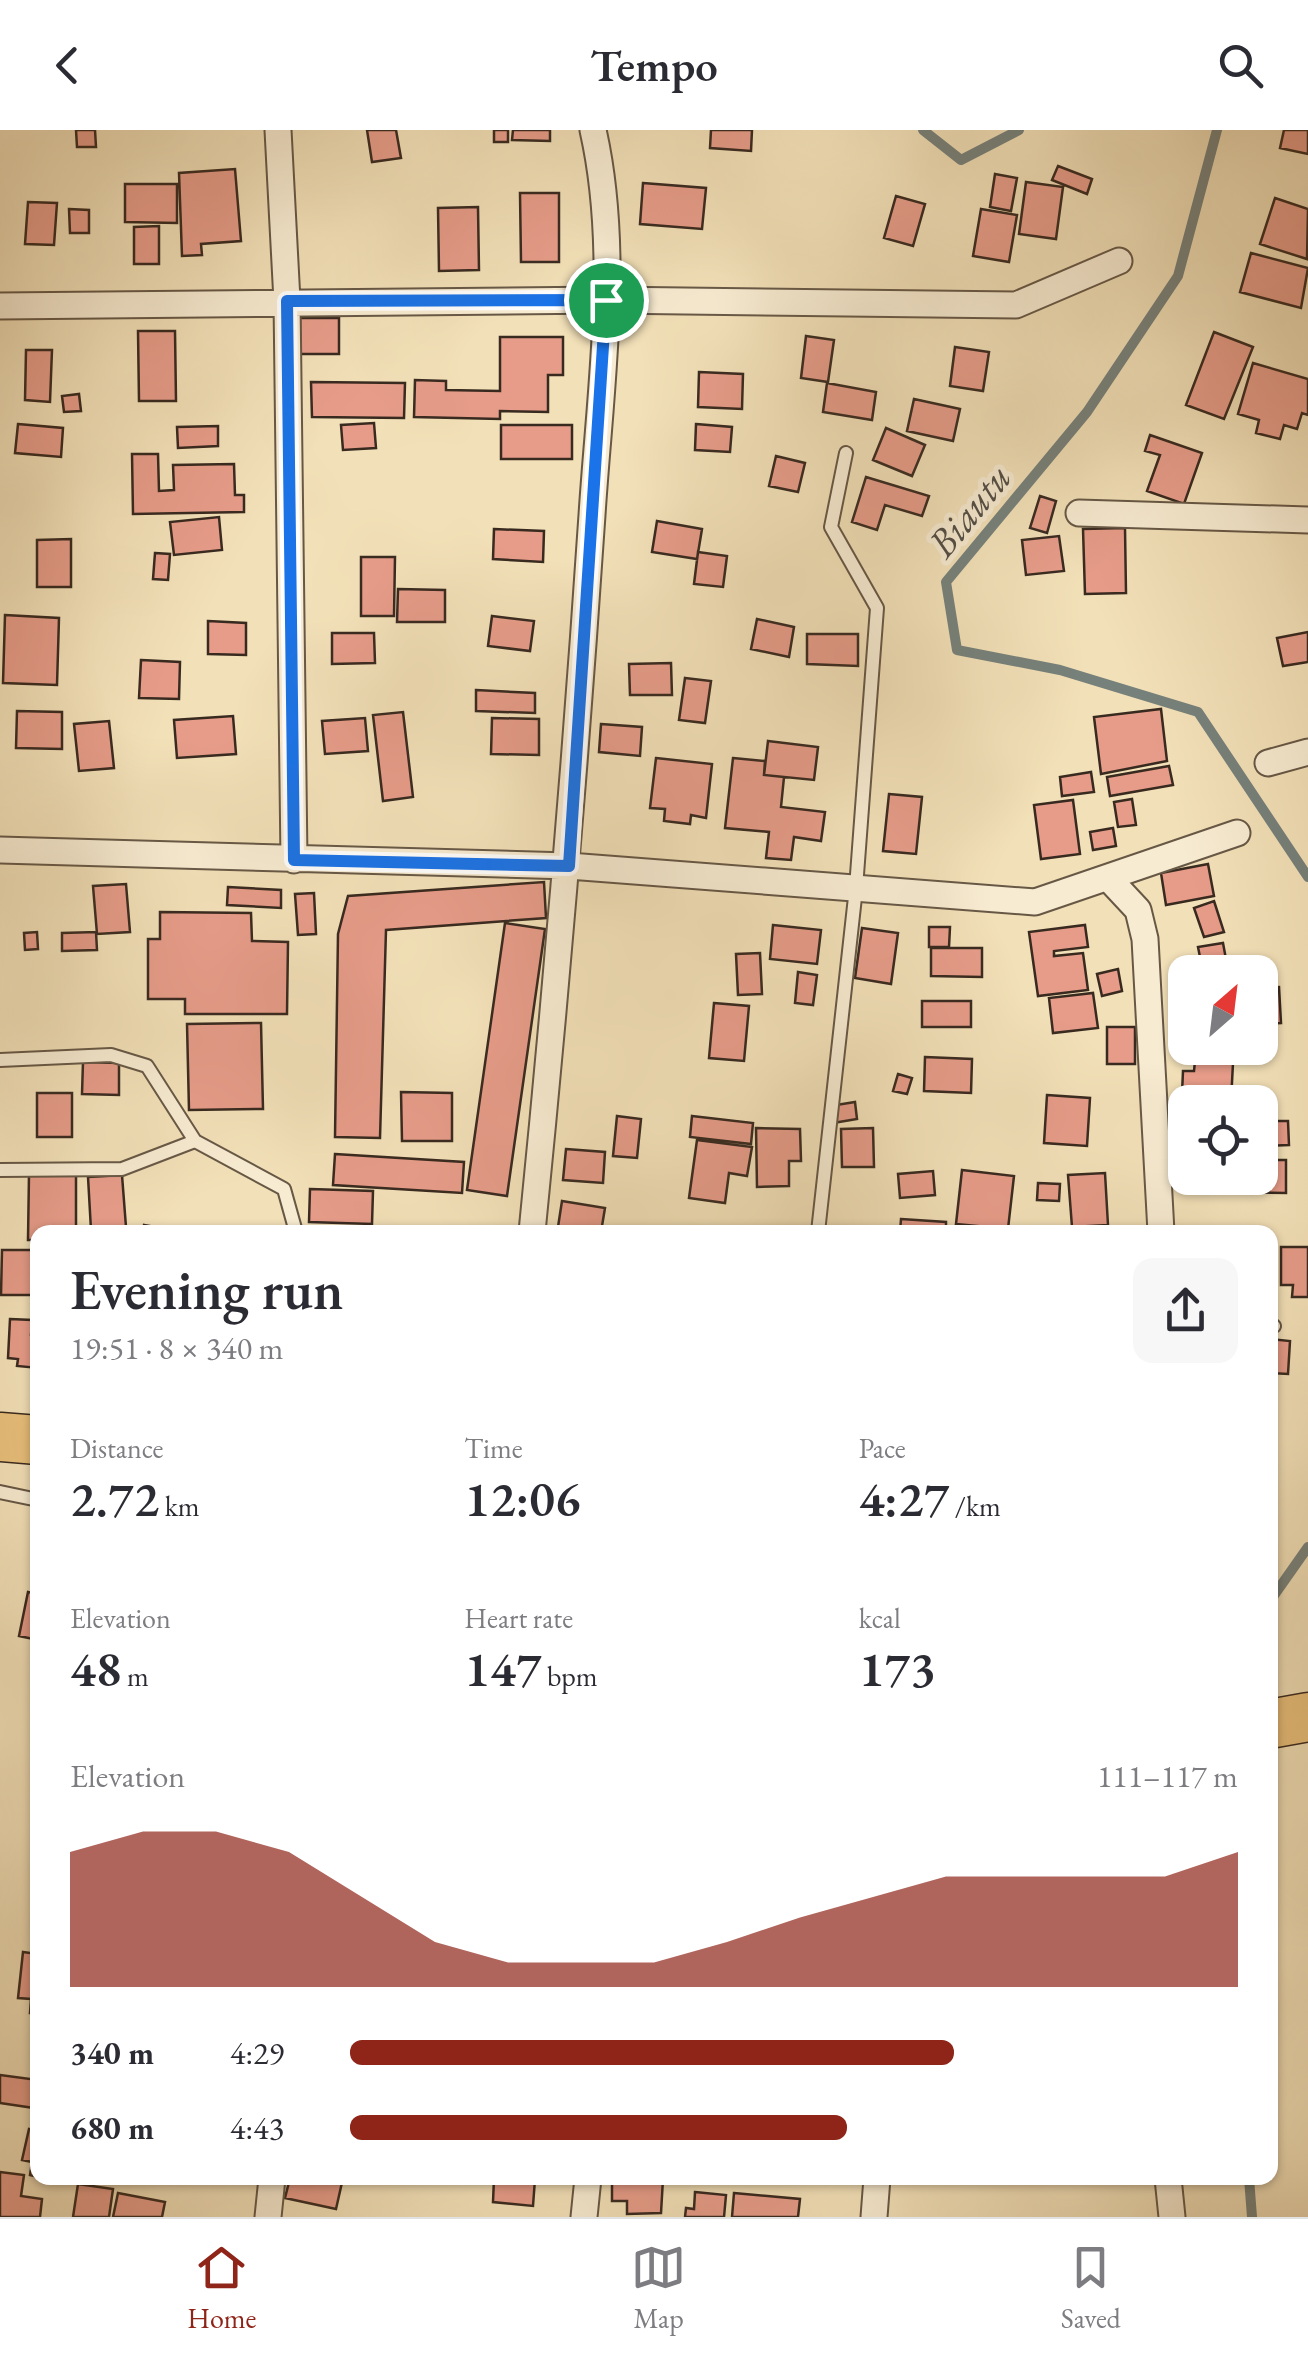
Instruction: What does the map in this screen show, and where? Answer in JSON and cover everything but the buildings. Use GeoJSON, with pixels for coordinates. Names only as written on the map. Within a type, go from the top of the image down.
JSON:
{"type":"FeatureCollection","features":[{"type":"Feature","properties":{"kind":"highway"},"geometry":{"type":"LineString","coordinates":[[0,1437],[30,1439]]}},
{"type":"Feature","properties":{"kind":"street"},"geometry":{"type":"LineString","coordinates":[[278,130],[287,301],[294,860]]}},
{"type":"Feature","properties":{"kind":"street"},"geometry":{"type":"LineString","coordinates":[[533,1225],[569,866],[606,300],[601,166],[592,130]]}},
{"type":"Feature","properties":{"kind":"street"},"geometry":{"type":"LineString","coordinates":[[0,306],[606,300],[1016,305],[1118,260]]}},
{"type":"Feature","properties":{"kind":"street"},"geometry":{"type":"LineString","coordinates":[[1079,513],[1308,520]]}},
{"type":"Feature","properties":{"kind":"street"},"geometry":{"type":"LineString","coordinates":[[1268,764],[1308,752]]}},
{"type":"Feature","properties":{"kind":"street"},"geometry":{"type":"LineString","coordinates":[[0,850],[569,866],[1035,902],[1110,880],[1236,832]]}},
{"type":"Feature","properties":{"kind":"street"},"geometry":{"type":"LineString","coordinates":[[1110,880],[1138,910],[1145,939],[1160,1225]]}},
{"type":"Feature","properties":{"kind":"street"},"geometry":{"type":"LineString","coordinates":[[268,2217],[271,2185]]}},
{"type":"Feature","properties":{"kind":"street"},"geometry":{"type":"LineString","coordinates":[[584,2217],[587,2185]]}},
{"type":"Feature","properties":{"kind":"street"},"geometry":{"type":"LineString","coordinates":[[874,2217],[876,2185]]}},
{"type":"Feature","properties":{"kind":"street"},"geometry":{"type":"LineString","coordinates":[[1169,2185],[1172,2217]]}},
{"type":"Feature","properties":{"kind":"lane"},"geometry":{"type":"LineString","coordinates":[[819,1225],[856,888],[877,608],[831,527],[846,454]]}},
{"type":"Feature","properties":{"kind":"lane"},"geometry":{"type":"LineString","coordinates":[[0,1060],[110,1055],[147,1066],[195,1141],[284,1188],[294,1225]]}},
{"type":"Feature","properties":{"kind":"lane"},"geometry":{"type":"LineString","coordinates":[[0,1170],[122,1169],[195,1141]]}},
{"type":"Feature","properties":{"kind":"lane"},"geometry":{"type":"LineString","coordinates":[[1157,1160],[1168,1160]]}},
{"type":"Feature","properties":{"kind":"lane"},"geometry":{"type":"LineString","coordinates":[[0,1492],[30,1498]]}},
{"type":"Feature","properties":{"kind":"waterway","name":"Biautu"},"geometry":{"type":"LineString","coordinates":[[923,130],[961,160],[1019,130]]}},
{"type":"Feature","properties":{"kind":"waterway","name":"Biautu"},"geometry":{"type":"LineString","coordinates":[[1217,130],[1178,276],[1087,412],[946,582],[957,650],[1060,670],[1198,712],[1308,877]]}},
{"type":"Feature","properties":{"kind":"waterway","name":"Biautu"},"geometry":{"type":"LineString","coordinates":[[1278,1590],[1308,1547]]}},
{"type":"Feature","properties":{"kind":"waterway","name":"Biautu"},"geometry":{"type":"LineString","coordinates":[[1250,2185],[1252,2217]]}},
{"type":"Feature","properties":{"kind":"route"},"geometry":{"type":"LineString","coordinates":[[606,300],[569,866],[294,860],[289,709],[287,301],[606,300]]}}]}
